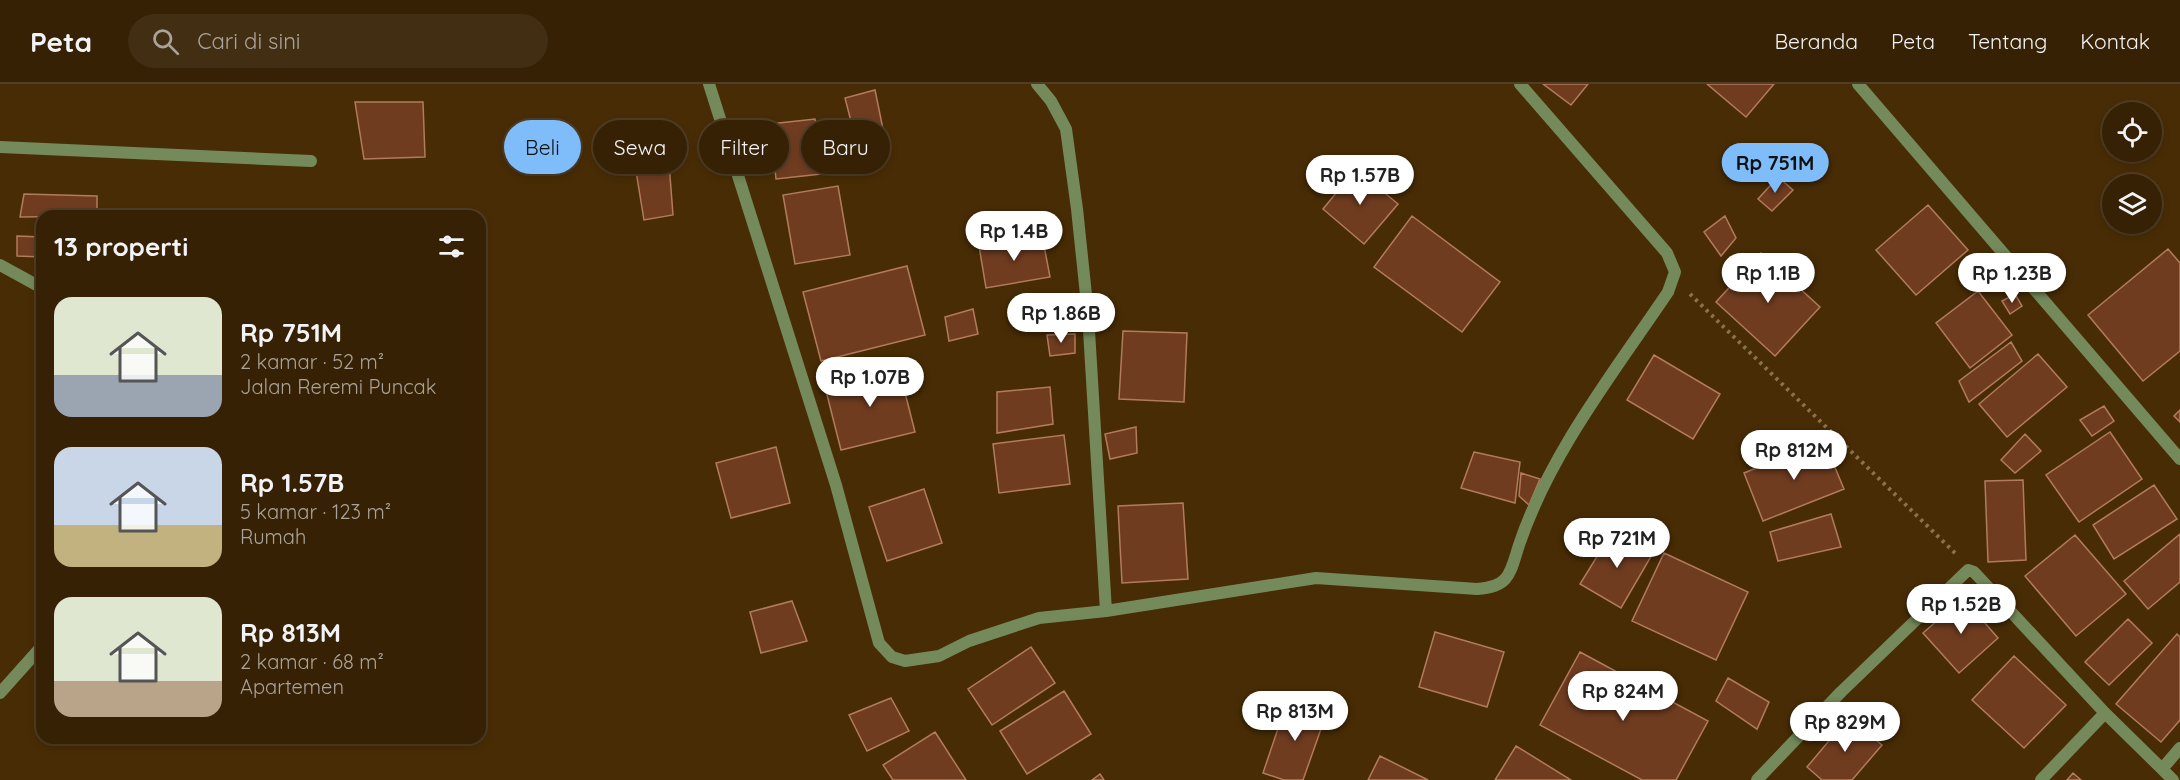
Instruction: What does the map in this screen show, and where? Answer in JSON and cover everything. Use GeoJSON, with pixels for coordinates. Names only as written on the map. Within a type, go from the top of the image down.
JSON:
{"type":"FeatureCollection","features":[{"type":"Feature","properties":{"kind":"street"},"geometry":{"type":"LineString","coordinates":[[709,84],[836,485],[879,643],[892,657],[905,661],[939,656],[969,641],[1039,618],[1106,611],[1316,578],[1477,589],[1500,585],[1508,577],[1522,537],[1555,465],[1674,279],[1674,265],[1667,253],[1520,84]]}},
{"type":"Feature","properties":{"kind":"street"},"geometry":{"type":"LineString","coordinates":[[1037,84],[1051,101],[1066,129],[1077,209],[1088,314],[1106,611]]}},
{"type":"Feature","properties":{"kind":"street"},"geometry":{"type":"LineString","coordinates":[[1858,84],[2180,459]]}},
{"type":"Feature","properties":{"kind":"street"},"geometry":{"type":"LineString","coordinates":[[0,147],[311,161]]}},
{"type":"Feature","properties":{"kind":"street"},"geometry":{"type":"LineString","coordinates":[[0,265],[36,285]]}},
{"type":"Feature","properties":{"kind":"street"},"geometry":{"type":"LineString","coordinates":[[1757,780],[1841,692],[1966,571],[1971,570],[2105,713],[2173,780]]}},
{"type":"Feature","properties":{"kind":"street"},"geometry":{"type":"LineString","coordinates":[[0,693],[36,653]]}},
{"type":"Feature","properties":{"kind":"street"},"geometry":{"type":"LineString","coordinates":[[2041,780],[2105,713]]}},
{"type":"Feature","properties":{"kind":"street"},"geometry":{"type":"LineString","coordinates":[[2162,769],[2180,748]]}},
{"type":"Feature","properties":{"kind":"path"},"geometry":{"type":"LineString","coordinates":[[1674,279],[1971,570]]}},
{"type":"Feature","properties":{"kind":"building"},"geometry":{"type":"Polygon","coordinates":[[[1543,84],[1588,84],[1571,105],[1543,84]]]}},
{"type":"Feature","properties":{"kind":"building"},"geometry":{"type":"Polygon","coordinates":[[[1707,84],[1774,84],[1746,117],[1707,84]]]}},
{"type":"Feature","properties":{"kind":"building"},"geometry":{"type":"Polygon","coordinates":[[[875,90],[881,120],[851,120],[845,98],[875,90]]]}},
{"type":"Feature","properties":{"kind":"building"},"geometry":{"type":"Polygon","coordinates":[[[355,102],[423,102],[425,157],[364,159],[355,102]]]}},
{"type":"Feature","properties":{"kind":"building"},"geometry":{"type":"Polygon","coordinates":[[[801,121],[801,174],[821,174],[776,179],[775,174],[789,174],[789,122],[801,121]]]}},
{"type":"Feature","properties":{"kind":"building"},"geometry":{"type":"Polygon","coordinates":[[[1356,169],[1398,204],[1364,244],[1323,209],[1356,169]]]}},
{"type":"Feature","properties":{"kind":"building"},"geometry":{"type":"Polygon","coordinates":[[[636,174],[670,174],[673,215],[644,220],[636,174]]]}},
{"type":"Feature","properties":{"kind":"building"},"geometry":{"type":"Polygon","coordinates":[[[1778,177],[1793,190],[1772,211],[1758,199],[1778,177]]]}},
{"type":"Feature","properties":{"kind":"building"},"geometry":{"type":"Polygon","coordinates":[[[838,186],[850,255],[795,264],[783,195],[838,186]]]}},
{"type":"Feature","properties":{"kind":"building"},"geometry":{"type":"Polygon","coordinates":[[[24,194],[97,196],[97,210],[36,210],[36,217],[20,217],[24,194]]]}},
{"type":"Feature","properties":{"kind":"building"},"geometry":{"type":"Polygon","coordinates":[[[1928,205],[1968,250],[1916,295],[1876,250],[1928,205]]]}},
{"type":"Feature","properties":{"kind":"building"},"geometry":{"type":"Polygon","coordinates":[[[1412,216],[1500,282],[1462,332],[1374,267],[1412,216]]]}},
{"type":"Feature","properties":{"kind":"building"},"geometry":{"type":"Polygon","coordinates":[[[1725,216],[1736,238],[1721,256],[1704,232],[1725,216]]]}},
{"type":"Feature","properties":{"kind":"building"},"geometry":{"type":"Polygon","coordinates":[[[1042,235],[1050,277],[986,288],[979,246],[1042,235]]]}},
{"type":"Feature","properties":{"kind":"building"},"geometry":{"type":"Polygon","coordinates":[[[17,236],[36,237],[36,257],[17,256],[17,236]]]}},
{"type":"Feature","properties":{"kind":"building"},"geometry":{"type":"Polygon","coordinates":[[[2168,249],[2180,263],[2180,351],[2143,381],[2088,315],[2168,249]]]}},
{"type":"Feature","properties":{"kind":"building"},"geometry":{"type":"Polygon","coordinates":[[[1761,253],[1820,307],[1775,356],[1716,302],[1761,253]]]}},
{"type":"Feature","properties":{"kind":"building"},"geometry":{"type":"Polygon","coordinates":[[[907,266],[925,335],[821,361],[803,292],[907,266]]]}},
{"type":"Feature","properties":{"kind":"building"},"geometry":{"type":"Polygon","coordinates":[[[1978,291],[2012,335],[1970,368],[1936,323],[1978,291]]]}},
{"type":"Feature","properties":{"kind":"building"},"geometry":{"type":"Polygon","coordinates":[[[2015,294],[2022,306],[2010,314],[2002,301],[2015,294]]]}},
{"type":"Feature","properties":{"kind":"building"},"geometry":{"type":"Polygon","coordinates":[[[973,309],[978,334],[949,341],[945,317],[973,309]]]}},
{"type":"Feature","properties":{"kind":"building"},"geometry":{"type":"Polygon","coordinates":[[[1123,331],[1187,333],[1184,402],[1119,399],[1123,331]]]}},
{"type":"Feature","properties":{"kind":"building"},"geometry":{"type":"Polygon","coordinates":[[[1075,334],[1075,353],[1050,356],[1047,335],[1075,334]]]}},
{"type":"Feature","properties":{"kind":"building"},"geometry":{"type":"Polygon","coordinates":[[[2011,342],[2022,361],[1969,402],[1959,381],[2011,342]]]}},
{"type":"Feature","properties":{"kind":"building"},"geometry":{"type":"Polygon","coordinates":[[[2038,354],[2067,387],[2007,437],[1979,404],[2038,354]]]}},
{"type":"Feature","properties":{"kind":"building"},"geometry":{"type":"Polygon","coordinates":[[[1654,355],[1720,394],[1693,439],[1627,400],[1654,355]]]}},
{"type":"Feature","properties":{"kind":"building"},"geometry":{"type":"Polygon","coordinates":[[[898,365],[915,432],[841,450],[824,383],[898,365]]]}},
{"type":"Feature","properties":{"kind":"building"},"geometry":{"type":"Polygon","coordinates":[[[1050,387],[1053,424],[997,433],[997,392],[1050,387]]]}},
{"type":"Feature","properties":{"kind":"building"},"geometry":{"type":"Polygon","coordinates":[[[2104,406],[2114,421],[2092,436],[2080,420],[2104,406]]]}},
{"type":"Feature","properties":{"kind":"building"},"geometry":{"type":"Polygon","coordinates":[[[2180,410],[2180,422],[2174,416],[2180,410]]]}},
{"type":"Feature","properties":{"kind":"building"},"geometry":{"type":"Polygon","coordinates":[[[1136,427],[1137,453],[1110,459],[1105,434],[1136,427]]]}},
{"type":"Feature","properties":{"kind":"building"},"geometry":{"type":"Polygon","coordinates":[[[2110,432],[2142,479],[2079,522],[2046,475],[2110,432]]]}},
{"type":"Feature","properties":{"kind":"building"},"geometry":{"type":"Polygon","coordinates":[[[2025,434],[2041,451],[2015,473],[2001,460],[2025,434]]]}},
{"type":"Feature","properties":{"kind":"building"},"geometry":{"type":"Polygon","coordinates":[[[1064,435],[1070,484],[999,493],[993,444],[1064,435]]]}},
{"type":"Feature","properties":{"kind":"building"},"geometry":{"type":"Polygon","coordinates":[[[1824,441],[1844,489],[1763,521],[1744,473],[1824,441]]]}},
{"type":"Feature","properties":{"kind":"building"},"geometry":{"type":"Polygon","coordinates":[[[776,447],[790,503],[731,518],[716,463],[776,447]]]}},
{"type":"Feature","properties":{"kind":"building"},"geometry":{"type":"Polygon","coordinates":[[[1474,452],[1520,462],[1515,503],[1461,488],[1474,452]]]}},
{"type":"Feature","properties":{"kind":"building"},"geometry":{"type":"Polygon","coordinates":[[[1521,473],[1540,479],[1529,505],[1519,496],[1521,473]]]}},
{"type":"Feature","properties":{"kind":"building"},"geometry":{"type":"Polygon","coordinates":[[[2023,480],[2026,560],[1988,562],[1985,481],[2023,480]]]}},
{"type":"Feature","properties":{"kind":"building"},"geometry":{"type":"Polygon","coordinates":[[[2154,485],[2177,519],[2114,559],[2093,525],[2154,485]]]}},
{"type":"Feature","properties":{"kind":"building"},"geometry":{"type":"Polygon","coordinates":[[[924,489],[942,543],[887,561],[869,507],[924,489]]]}},
{"type":"Feature","properties":{"kind":"building"},"geometry":{"type":"Polygon","coordinates":[[[1183,503],[1188,579],[1122,583],[1118,506],[1183,503]]]}},
{"type":"Feature","properties":{"kind":"building"},"geometry":{"type":"Polygon","coordinates":[[[1831,514],[1841,547],[1778,561],[1770,532],[1831,514]]]}},
{"type":"Feature","properties":{"kind":"building"},"geometry":{"type":"Polygon","coordinates":[[[1614,529],[1653,553],[1621,608],[1580,584],[1614,529]]]}},
{"type":"Feature","properties":{"kind":"building"},"geometry":{"type":"Polygon","coordinates":[[[2180,534],[2180,582],[2148,609],[2124,581],[2180,534]]]}},
{"type":"Feature","properties":{"kind":"building"},"geometry":{"type":"Polygon","coordinates":[[[2075,535],[2126,594],[2076,636],[2025,576],[2075,535]]]}},
{"type":"Feature","properties":{"kind":"building"},"geometry":{"type":"Polygon","coordinates":[[[1664,553],[1748,592],[1716,660],[1632,621],[1664,553]]]}},
{"type":"Feature","properties":{"kind":"building"},"geometry":{"type":"Polygon","coordinates":[[[1963,598],[1998,638],[1959,673],[1923,633],[1963,598]]]}},
{"type":"Feature","properties":{"kind":"building"},"geometry":{"type":"Polygon","coordinates":[[[792,601],[807,641],[761,653],[750,612],[792,601]]]}},
{"type":"Feature","properties":{"kind":"building"},"geometry":{"type":"Polygon","coordinates":[[[2128,619],[2152,643],[2109,685],[2085,662],[2128,619]]]}},
{"type":"Feature","properties":{"kind":"building"},"geometry":{"type":"Polygon","coordinates":[[[1435,632],[1504,652],[1487,707],[1419,687],[1435,632]]]}},
{"type":"Feature","properties":{"kind":"building"},"geometry":{"type":"Polygon","coordinates":[[[2177,634],[2180,637],[2180,720],[2161,742],[2116,704],[2177,634]]]}},
{"type":"Feature","properties":{"kind":"building"},"geometry":{"type":"Polygon","coordinates":[[[1031,647],[1055,683],[992,725],[968,689],[1031,647]]]}},
{"type":"Feature","properties":{"kind":"building"},"geometry":{"type":"Polygon","coordinates":[[[1580,652],[1708,721],[1676,780],[1642,780],[1540,725],[1580,652]]]}},
{"type":"Feature","properties":{"kind":"building"},"geometry":{"type":"Polygon","coordinates":[[[2014,656],[2066,705],[2024,748],[1972,700],[2014,656]]]}},
{"type":"Feature","properties":{"kind":"building"},"geometry":{"type":"Polygon","coordinates":[[[1728,678],[1769,702],[1757,729],[1716,701],[1728,678]]]}},
{"type":"Feature","properties":{"kind":"building"},"geometry":{"type":"Polygon","coordinates":[[[1064,691],[1091,734],[1027,774],[1000,731],[1064,691]]]}},
{"type":"Feature","properties":{"kind":"building"},"geometry":{"type":"Polygon","coordinates":[[[891,698],[909,731],[867,751],[849,715],[891,698]]]}},
{"type":"Feature","properties":{"kind":"building"},"geometry":{"type":"Polygon","coordinates":[[[1288,699],[1327,712],[1303,780],[1284,780],[1263,773],[1288,699]]]}},
{"type":"Feature","properties":{"kind":"building"},"geometry":{"type":"Polygon","coordinates":[[[1849,717],[1882,745],[1852,780],[1822,780],[1807,767],[1849,717]]]}},
{"type":"Feature","properties":{"kind":"building"},"geometry":{"type":"Polygon","coordinates":[[[935,732],[966,780],[893,780],[883,765],[935,732]]]}},
{"type":"Feature","properties":{"kind":"building"},"geometry":{"type":"Polygon","coordinates":[[[1516,746],[1571,780],[1495,780],[1516,746]]]}},
{"type":"Feature","properties":{"kind":"building"},"geometry":{"type":"Polygon","coordinates":[[[1380,756],[1428,780],[1368,780],[1380,756]]]}},
{"type":"Feature","properties":{"kind":"building"},"geometry":{"type":"Polygon","coordinates":[[[2073,773],[2081,780],[2067,780],[2073,773]]]}},
{"type":"Feature","properties":{"kind":"building"},"geometry":{"type":"Polygon","coordinates":[[[1100,774],[1104,780],[1092,780],[1100,774]]]}}]}
